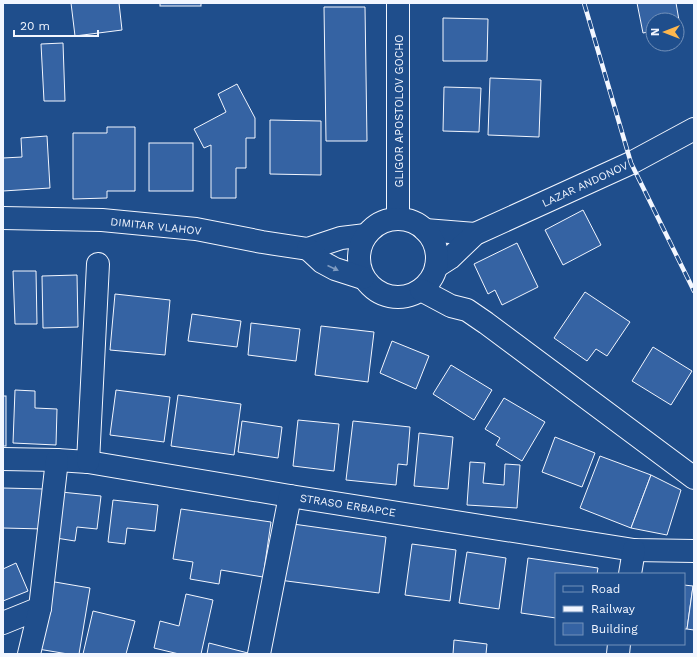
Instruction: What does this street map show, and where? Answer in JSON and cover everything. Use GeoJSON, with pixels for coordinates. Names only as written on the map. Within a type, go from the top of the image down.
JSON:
{"type":"FeatureCollection","features":[{"type":"Feature","properties":{"kind":"street","name":"GLIGOR APOSTOLOV GOCHO"},"geometry":{"type":"LineString","coordinates":[[398,3],[398,218]]}},
{"type":"Feature","properties":{"kind":"street","name":"LAZAR ANDONOV"},"geometry":{"type":"LineString","coordinates":[[430,278],[475,234],[631,163],[694,129]]}},
{"type":"Feature","properties":{"kind":"street","name":"DIMITAR VLAHOV"},"geometry":{"type":"LineString","coordinates":[[3,218],[102,220],[196,229],[308,249],[341,238],[366,235]]}},
{"type":"Feature","properties":{"kind":"street"},"geometry":{"type":"LineString","coordinates":[[398,218],[417,224],[425,230],[436,247],[437,254],[430,278],[408,296],[395,298],[383,295],[372,288],[363,278],[359,267],[358,256],[366,235],[375,226],[386,220],[398,218]]}},
{"type":"Feature","properties":{"kind":"street","name":"LAZAR ANDONOV"},"geometry":{"type":"LineString","coordinates":[[425,230],[475,234]]}},
{"type":"Feature","properties":{"kind":"street"},"geometry":{"type":"LineString","coordinates":[[308,249],[322,262],[335,270],[363,278]]}},
{"type":"Feature","properties":{"kind":"street"},"geometry":{"type":"LineString","coordinates":[[88,462],[98,264]]}},
{"type":"Feature","properties":{"kind":"street"},"geometry":{"type":"LineString","coordinates":[[430,278],[457,296],[466,310],[486,323],[694,478]]}},
{"type":"Feature","properties":{"kind":"street","name":"STRASO ERBAPCE"},"geometry":{"type":"LineString","coordinates":[[3,459],[88,462],[290,496],[634,550],[694,551]]}},
{"type":"Feature","properties":{"kind":"street"},"geometry":{"type":"LineString","coordinates":[[29,654],[40,608],[57,460]]}},
{"type":"Feature","properties":{"kind":"street"},"geometry":{"type":"LineString","coordinates":[[259,654],[290,496]]}},
{"type":"Feature","properties":{"kind":"street"},"geometry":{"type":"LineString","coordinates":[[630,573],[634,550]]}},
{"type":"Feature","properties":{"kind":"street"},"geometry":{"type":"LineString","coordinates":[[3,623],[40,608]]}},
{"type":"Feature","properties":{"kind":"building"},"geometry":{"type":"Polygon","coordinates":[[[71,3],[119,3],[122,30],[75,36],[71,3]]]}},
{"type":"Feature","properties":{"kind":"building"},"geometry":{"type":"Polygon","coordinates":[[[160,3],[201,3],[201,6],[160,6],[160,3]]]}},
{"type":"Feature","properties":{"kind":"building"},"geometry":{"type":"Polygon","coordinates":[[[637,3],[676,3],[678,12],[645,12],[645,33],[643,33],[637,3]]]}},
{"type":"Feature","properties":{"kind":"building"},"geometry":{"type":"Polygon","coordinates":[[[324,7],[365,7],[367,141],[326,141],[324,7]]]}},
{"type":"Feature","properties":{"kind":"building"},"geometry":{"type":"Polygon","coordinates":[[[443,18],[488,19],[487,61],[443,61],[443,18]]]}},
{"type":"Feature","properties":{"kind":"building"},"geometry":{"type":"Polygon","coordinates":[[[63,43],[65,101],[44,101],[41,44],[63,43]]]}},
{"type":"Feature","properties":{"kind":"building"},"geometry":{"type":"Polygon","coordinates":[[[490,78],[541,80],[539,137],[488,135],[490,78]]]}},
{"type":"Feature","properties":{"kind":"building"},"geometry":{"type":"Polygon","coordinates":[[[237,84],[255,118],[255,138],[246,138],[246,168],[236,168],[236,198],[211,198],[211,145],[204,148],[194,129],[226,112],[218,94],[237,84]]]}},
{"type":"Feature","properties":{"kind":"building"},"geometry":{"type":"Polygon","coordinates":[[[444,87],[481,88],[479,132],[443,131],[444,87]]]}},
{"type":"Feature","properties":{"kind":"building"},"geometry":{"type":"Polygon","coordinates":[[[270,120],[321,121],[321,175],[270,174],[270,120]]]}},
{"type":"Feature","properties":{"kind":"building"},"geometry":{"type":"Polygon","coordinates":[[[107,127],[135,127],[135,191],[107,191],[107,198],[73,199],[73,133],[107,133],[107,127]]]}},
{"type":"Feature","properties":{"kind":"building"},"geometry":{"type":"Polygon","coordinates":[[[47,136],[50,188],[3,191],[3,158],[22,157],[21,138],[47,136]]]}},
{"type":"Feature","properties":{"kind":"building"},"geometry":{"type":"Polygon","coordinates":[[[149,143],[193,143],[193,191],[149,191],[149,143]]]}},
{"type":"Feature","properties":{"kind":"building"},"geometry":{"type":"Polygon","coordinates":[[[583,210],[601,245],[563,265],[545,230],[583,210]]]}},
{"type":"Feature","properties":{"kind":"building"},"geometry":{"type":"Polygon","coordinates":[[[517,243],[538,287],[502,305],[495,290],[488,294],[474,264],[517,243]]]}},
{"type":"Feature","properties":{"kind":"building"},"geometry":{"type":"Polygon","coordinates":[[[13,271],[36,271],[37,324],[15,324],[13,271]]]}},
{"type":"Feature","properties":{"kind":"building"},"geometry":{"type":"Polygon","coordinates":[[[77,275],[78,327],[43,328],[42,276],[77,275]]]}},
{"type":"Feature","properties":{"kind":"building"},"geometry":{"type":"Polygon","coordinates":[[[585,292],[630,322],[607,356],[596,349],[587,361],[554,338],[585,292]]]}},
{"type":"Feature","properties":{"kind":"building"},"geometry":{"type":"Polygon","coordinates":[[[115,294],[170,300],[165,355],[110,350],[115,294]]]}},
{"type":"Feature","properties":{"kind":"building"},"geometry":{"type":"Polygon","coordinates":[[[192,314],[241,321],[237,347],[188,341],[192,314]]]}},
{"type":"Feature","properties":{"kind":"building"},"geometry":{"type":"Polygon","coordinates":[[[251,323],[300,329],[296,361],[248,355],[251,323]]]}},
{"type":"Feature","properties":{"kind":"building"},"geometry":{"type":"Polygon","coordinates":[[[321,326],[374,332],[368,382],[315,375],[321,326]]]}},
{"type":"Feature","properties":{"kind":"building"},"geometry":{"type":"Polygon","coordinates":[[[392,341],[429,356],[416,389],[380,373],[392,341]]]}},
{"type":"Feature","properties":{"kind":"building"},"geometry":{"type":"Polygon","coordinates":[[[653,347],[692,371],[671,405],[632,381],[653,347]]]}},
{"type":"Feature","properties":{"kind":"building"},"geometry":{"type":"Polygon","coordinates":[[[451,365],[492,390],[474,420],[433,394],[451,365]]]}},
{"type":"Feature","properties":{"kind":"building"},"geometry":{"type":"Polygon","coordinates":[[[15,390],[35,391],[35,408],[57,409],[56,445],[13,443],[15,390]]]}},
{"type":"Feature","properties":{"kind":"building"},"geometry":{"type":"Polygon","coordinates":[[[116,390],[170,397],[164,442],[110,435],[116,390]]]}},
{"type":"Feature","properties":{"kind":"building"},"geometry":{"type":"Polygon","coordinates":[[[178,395],[241,404],[234,455],[171,446],[178,395]]]}},
{"type":"Feature","properties":{"kind":"building"},"geometry":{"type":"Polygon","coordinates":[[[3,396],[6,396],[6,446],[3,446],[3,396]]]}},
{"type":"Feature","properties":{"kind":"building"},"geometry":{"type":"Polygon","coordinates":[[[504,398],[545,422],[522,461],[496,445],[500,438],[485,429],[504,398]]]}},
{"type":"Feature","properties":{"kind":"building"},"geometry":{"type":"Polygon","coordinates":[[[298,420],[339,424],[334,471],[293,466],[298,420]]]}},
{"type":"Feature","properties":{"kind":"building"},"geometry":{"type":"Polygon","coordinates":[[[242,421],[282,427],[278,458],[238,452],[242,421]]]}},
{"type":"Feature","properties":{"kind":"building"},"geometry":{"type":"Polygon","coordinates":[[[353,421],[410,427],[407,465],[398,464],[396,485],[346,480],[353,421]]]}},
{"type":"Feature","properties":{"kind":"building"},"geometry":{"type":"Polygon","coordinates":[[[419,433],[453,437],[448,489],[414,486],[419,433]]]}},
{"type":"Feature","properties":{"kind":"building"},"geometry":{"type":"Polygon","coordinates":[[[555,437],[595,453],[582,487],[542,472],[555,437]]]}},
{"type":"Feature","properties":{"kind":"building"},"geometry":{"type":"Polygon","coordinates":[[[600,456],[651,475],[631,528],[580,508],[600,456]]]}},
{"type":"Feature","properties":{"kind":"building"},"geometry":{"type":"Polygon","coordinates":[[[470,462],[485,463],[483,483],[504,485],[505,464],[520,465],[517,508],[467,505],[470,462]]]}},
{"type":"Feature","properties":{"kind":"building"},"geometry":{"type":"Polygon","coordinates":[[[651,475],[681,490],[667,535],[631,528],[651,475]]]}},
{"type":"Feature","properties":{"kind":"building"},"geometry":{"type":"Polygon","coordinates":[[[3,488],[45,489],[44,529],[3,528],[3,488]]]}},
{"type":"Feature","properties":{"kind":"building"},"geometry":{"type":"Polygon","coordinates":[[[61,492],[101,496],[97,529],[77,527],[75,541],[56,538],[61,492]]]}},
{"type":"Feature","properties":{"kind":"building"},"geometry":{"type":"Polygon","coordinates":[[[113,500],[158,505],[155,531],[127,528],[125,544],[108,542],[113,500]]]}},
{"type":"Feature","properties":{"kind":"building"},"geometry":{"type":"Polygon","coordinates":[[[181,509],[271,522],[263,577],[221,570],[219,584],[190,579],[193,562],[173,559],[181,509]]]}},
{"type":"Feature","properties":{"kind":"building"},"geometry":{"type":"Polygon","coordinates":[[[286,523],[386,537],[379,593],[279,580],[286,523]]]}},
{"type":"Feature","properties":{"kind":"building"},"geometry":{"type":"Polygon","coordinates":[[[412,544],[456,550],[450,601],[405,595],[412,544]]]}},
{"type":"Feature","properties":{"kind":"building"},"geometry":{"type":"Polygon","coordinates":[[[467,552],[506,558],[499,609],[459,603],[467,552]]]}},
{"type":"Feature","properties":{"kind":"building"},"geometry":{"type":"Polygon","coordinates":[[[528,558],[598,568],[597,573],[555,573],[555,618],[521,613],[528,558]]]}},
{"type":"Feature","properties":{"kind":"building"},"geometry":{"type":"Polygon","coordinates":[[[16,563],[28,591],[3,601],[3,569],[16,563]]]}},
{"type":"Feature","properties":{"kind":"building"},"geometry":{"type":"Polygon","coordinates":[[[49,581],[90,588],[79,654],[68,654],[38,649],[49,581]]]}},
{"type":"Feature","properties":{"kind":"building"},"geometry":{"type":"Polygon","coordinates":[[[685,585],[693,586],[687,629],[685,629],[685,585]]]}},
{"type":"Feature","properties":{"kind":"building"},"geometry":{"type":"Polygon","coordinates":[[[694,586],[694,630],[687,629],[694,586]]]}},
{"type":"Feature","properties":{"kind":"building"},"geometry":{"type":"Polygon","coordinates":[[[186,594],[213,600],[201,654],[179,654],[154,648],[160,621],[179,626],[186,594]]]}},
{"type":"Feature","properties":{"kind":"building"},"geometry":{"type":"Polygon","coordinates":[[[93,611],[135,621],[126,654],[83,654],[93,611]]]}},
{"type":"Feature","properties":{"kind":"building"},"geometry":{"type":"Polygon","coordinates":[[[454,640],[487,644],[486,654],[453,654],[454,640]]]}},
{"type":"Feature","properties":{"kind":"building"},"geometry":{"type":"Polygon","coordinates":[[[209,643],[248,653],[207,654],[209,643]]]}},
{"type":"Feature","properties":{"kind":"railway"},"geometry":{"type":"LineString","coordinates":[[584,3],[631,163],[694,291]]}}]}
